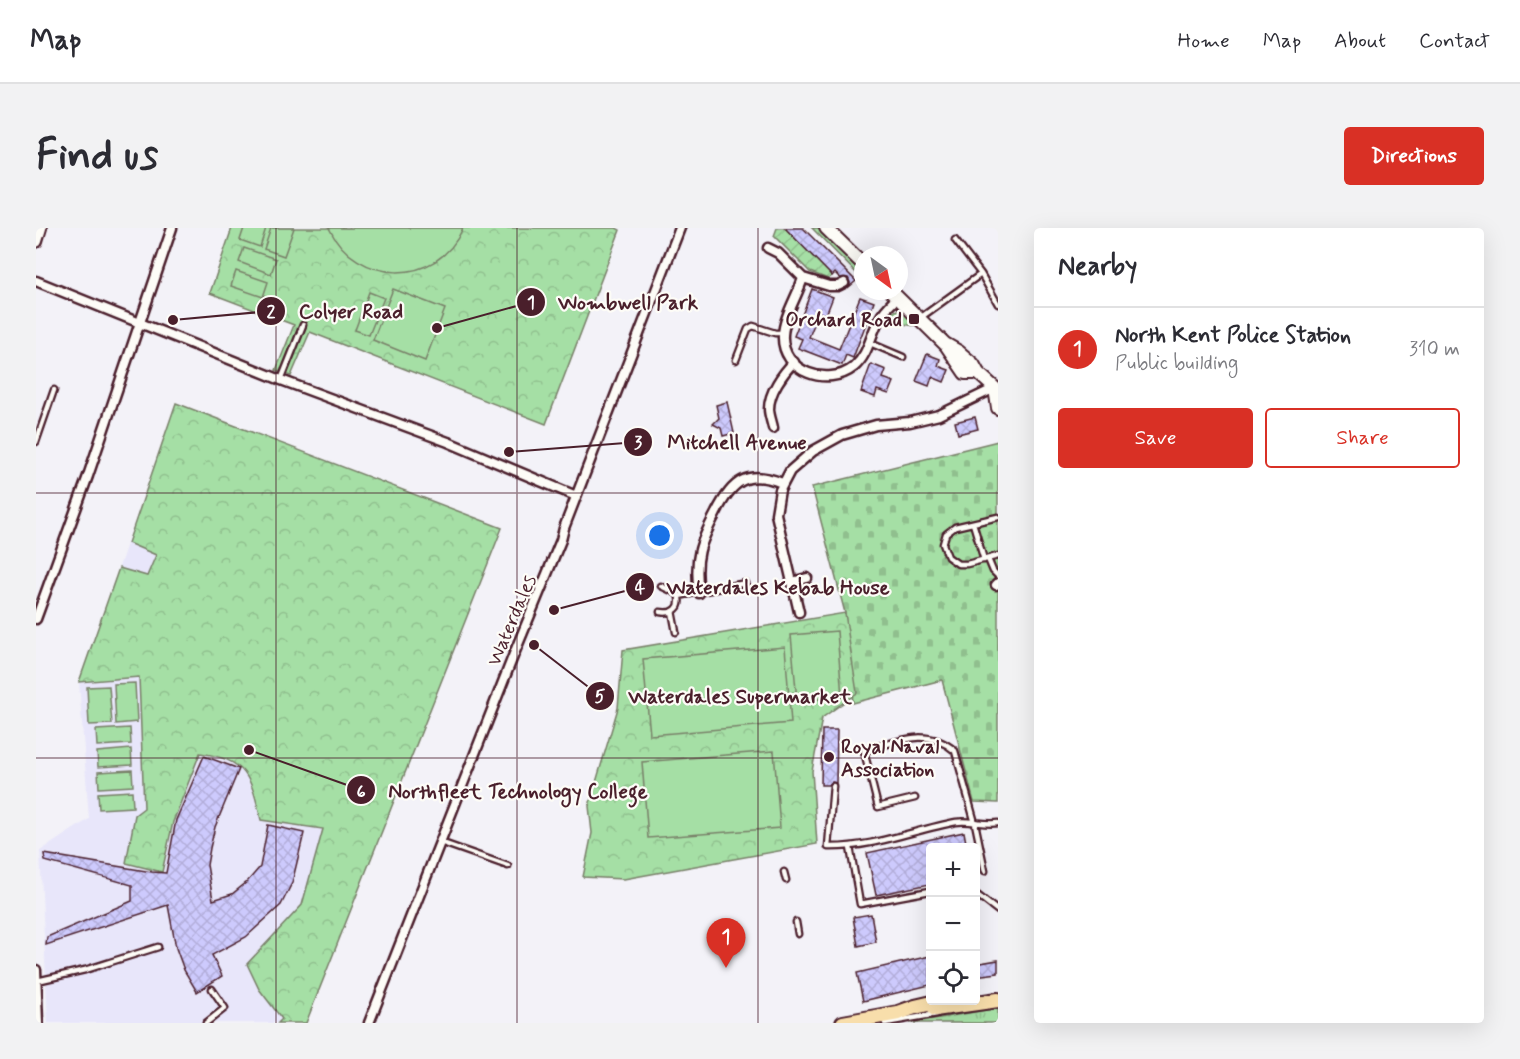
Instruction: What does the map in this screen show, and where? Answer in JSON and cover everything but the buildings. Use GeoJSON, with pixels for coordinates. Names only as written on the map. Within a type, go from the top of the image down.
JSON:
{"type":"FeatureCollection","features":[{"type":"Feature","properties":{"kind":"main road"},"geometry":{"type":"LineString","coordinates":[[36,241],[40,228]]}},
{"type":"Feature","properties":{"kind":"main road"},"geometry":{"type":"LineString","coordinates":[[826,228],[854,255]]}},
{"type":"Feature","properties":{"kind":"main road"},"geometry":{"type":"LineString","coordinates":[[900,300],[945,344],[963,355],[973,364],[978,373],[997,387],[998,408]]}},
{"type":"Feature","properties":{"kind":"main road"},"geometry":{"type":"LineString","coordinates":[[980,994],[998,990]]}},
{"type":"Feature","properties":{"kind":"main road"},"geometry":{"type":"LineString","coordinates":[[898,1013],[998,1000]]}},
{"type":"Feature","properties":{"kind":"main road"},"geometry":{"type":"LineString","coordinates":[[843,1023],[898,1013],[926,1004]]}},
{"type":"Feature","properties":{"kind":"street"},"geometry":{"type":"LineString","coordinates":[[36,619],[40,597],[88,476],[172,228]]}},
{"type":"Feature","properties":{"kind":"street","name":"Waterdales"},"geometry":{"type":"LineString","coordinates":[[369,1023],[530,613],[554,559],[576,496],[680,228]]}},
{"type":"Feature","properties":{"kind":"street"},"geometry":{"type":"LineString","coordinates":[[768,248],[778,253],[803,278],[829,286],[840,286],[844,283]]}},
{"type":"Feature","properties":{"kind":"street"},"geometry":{"type":"LineString","coordinates":[[803,278],[783,333],[785,346],[794,363],[803,371],[814,376],[827,378],[838,376],[861,360],[890,300]]}},
{"type":"Feature","properties":{"kind":"street"},"geometry":{"type":"LineString","coordinates":[[36,281],[280,380],[448,442],[576,496]]}},
{"type":"Feature","properties":{"kind":"street"},"geometry":{"type":"LineString","coordinates":[[773,428],[769,410],[770,403],[781,375],[794,363]]}},
{"type":"Feature","properties":{"kind":"street"},"geometry":{"type":"LineString","coordinates":[[799,612],[777,517],[777,503],[782,483],[790,471],[803,459],[842,435],[876,425],[917,421],[939,415],[997,387]]}},
{"type":"Feature","properties":{"kind":"street"},"geometry":{"type":"LineString","coordinates":[[699,593],[696,568],[700,544],[728,491],[740,481],[753,477],[765,477],[782,483]]}},
{"type":"Feature","properties":{"kind":"street"},"geometry":{"type":"LineString","coordinates":[[792,582],[807,578]]}},
{"type":"Feature","properties":{"kind":"street"},"geometry":{"type":"LineString","coordinates":[[36,970],[38,1023]]}},
{"type":"Feature","properties":{"kind":"lane"},"geometry":{"type":"LineString","coordinates":[[955,240],[981,274],[998,304]]}},
{"type":"Feature","properties":{"kind":"lane"},"geometry":{"type":"LineString","coordinates":[[920,319],[981,274]]}},
{"type":"Feature","properties":{"kind":"lane"},"geometry":{"type":"LineString","coordinates":[[280,380],[303,326]]}},
{"type":"Feature","properties":{"kind":"lane"},"geometry":{"type":"LineString","coordinates":[[736,360],[747,330],[753,326],[776,334],[783,333]]}},
{"type":"Feature","properties":{"kind":"lane"},"geometry":{"type":"LineString","coordinates":[[870,343],[903,357]]}},
{"type":"Feature","properties":{"kind":"lane"},"geometry":{"type":"LineString","coordinates":[[36,442],[54,390]]}},
{"type":"Feature","properties":{"kind":"lane"},"geometry":{"type":"LineString","coordinates":[[998,517],[957,526],[947,533],[943,542],[944,550],[950,559],[958,564],[968,564],[998,556]]}},
{"type":"Feature","properties":{"kind":"lane"},"geometry":{"type":"LineString","coordinates":[[974,523],[986,560],[997,581]]}},
{"type":"Feature","properties":{"kind":"lane"},"geometry":{"type":"LineString","coordinates":[[661,586],[679,596],[746,583]]}},
{"type":"Feature","properties":{"kind":"lane"},"geometry":{"type":"LineString","coordinates":[[660,612],[672,611],[680,606],[679,596]]}},
{"type":"Feature","properties":{"kind":"lane"},"geometry":{"type":"LineString","coordinates":[[672,611],[676,632]]}},
{"type":"Feature","properties":{"kind":"lane"},"geometry":{"type":"LineString","coordinates":[[915,798],[878,807],[864,751],[910,738],[927,737],[936,738],[955,751],[975,823],[985,871]]}},
{"type":"Feature","properties":{"kind":"lane"},"geometry":{"type":"LineString","coordinates":[[833,786],[828,847],[850,847],[960,821],[988,825],[998,823]]}},
{"type":"Feature","properties":{"kind":"lane"},"geometry":{"type":"LineString","coordinates":[[440,842],[508,866]]}},
{"type":"Feature","properties":{"kind":"lane"},"geometry":{"type":"LineString","coordinates":[[850,847],[860,904],[926,892]]}},
{"type":"Feature","properties":{"kind":"lane"},"geometry":{"type":"LineString","coordinates":[[784,872],[786,880]]}},
{"type":"Feature","properties":{"kind":"lane"},"geometry":{"type":"LineString","coordinates":[[979,897],[998,911]]}},
{"type":"Feature","properties":{"kind":"lane"},"geometry":{"type":"LineString","coordinates":[[796,922],[798,934]]}},
{"type":"Feature","properties":{"kind":"lane"},"geometry":{"type":"LineString","coordinates":[[37,981],[85,970],[158,947]]}},
{"type":"Feature","properties":{"kind":"lane"},"geometry":{"type":"LineString","coordinates":[[206,1023],[225,1008],[212,989]]}},
{"type":"Feature","properties":{"kind":"lane"},"geometry":{"type":"LineString","coordinates":[[885,1023],[979,1007],[998,1000]]}},
{"type":"Feature","properties":{"kind":"shaded area"},"geometry":{"type":"Polygon","coordinates":[[[176,403],[502,528],[306,1023],[48,1023],[40,851],[89,819],[79,682],[176,403]]]}},
{"type":"Feature","properties":{"kind":"green space"},"geometry":{"type":"Polygon","coordinates":[[[232,228],[616,228],[620,230],[546,424],[310,332],[291,376],[276,370],[294,325],[210,293],[232,228]]]}},
{"type":"Feature","properties":{"kind":"green space"},"geometry":{"type":"Polygon","coordinates":[[[244,228],[266,228],[260,247],[240,240],[244,228]]]}},
{"type":"Feature","properties":{"kind":"green space"},"geometry":{"type":"Polygon","coordinates":[[[271,228],[294,228],[284,256],[264,249],[271,228]]]}},
{"type":"Feature","properties":{"kind":"green space"},"geometry":{"type":"Polygon","coordinates":[[[329,228],[463,228],[451,248],[435,261],[416,269],[396,272],[376,269],[358,260],[341,247],[329,228]]]}},
{"type":"Feature","properties":{"kind":"green space"},"geometry":{"type":"Polygon","coordinates":[[[777,228],[785,228],[832,276],[828,279],[810,272],[774,236],[777,228]]]}},
{"type":"Feature","properties":{"kind":"green space"},"geometry":{"type":"Polygon","coordinates":[[[812,228],[818,228],[854,262],[854,271],[812,228]]]}},
{"type":"Feature","properties":{"kind":"green space"},"geometry":{"type":"Polygon","coordinates":[[[244,248],[276,259],[271,274],[239,262],[244,248]]]}},
{"type":"Feature","properties":{"kind":"green space"},"geometry":{"type":"Polygon","coordinates":[[[236,271],[268,282],[263,297],[231,286],[236,271]]]}},
{"type":"Feature","properties":{"kind":"green space"},"geometry":{"type":"Polygon","coordinates":[[[393,289],[445,309],[425,361],[373,340],[393,289]]]}},
{"type":"Feature","properties":{"kind":"green space"},"geometry":{"type":"Polygon","coordinates":[[[369,292],[384,298],[369,335],[355,330],[369,292]]]}},
{"type":"Feature","properties":{"kind":"green space"},"geometry":{"type":"Polygon","coordinates":[[[897,310],[906,314],[916,325],[901,323],[887,315],[897,310]]]}},
{"type":"Feature","properties":{"kind":"green space"},"geometry":{"type":"Polygon","coordinates":[[[176,403],[502,528],[306,1023],[278,1023],[282,1019],[259,989],[247,964],[302,905],[323,829],[261,820],[254,792],[244,773],[228,760],[200,753],[173,822],[162,872],[126,863],[135,815],[144,808],[139,677],[79,682],[119,568],[147,576],[156,555],[128,543],[176,403]]]}},
{"type":"Feature","properties":{"kind":"green space"},"geometry":{"type":"Polygon","coordinates":[[[998,441],[998,803],[974,802],[942,680],[853,703],[845,613],[812,487],[998,441]]]}},
{"type":"Feature","properties":{"kind":"green space"},"geometry":{"type":"Polygon","coordinates":[[[845,613],[857,693],[822,718],[812,771],[817,844],[624,879],[583,877],[592,833],[589,806],[618,708],[623,650],[845,613]]]}},
{"type":"Feature","properties":{"kind":"green space"},"geometry":{"type":"Polygon","coordinates":[[[837,631],[842,697],[797,701],[791,635],[837,631]]]}},
{"type":"Feature","properties":{"kind":"green space"},"geometry":{"type":"Polygon","coordinates":[[[785,647],[791,723],[650,735],[643,659],[785,647]]]}},
{"type":"Feature","properties":{"kind":"green space"},"geometry":{"type":"Polygon","coordinates":[[[135,683],[137,722],[116,724],[114,684],[135,683]]]}},
{"type":"Feature","properties":{"kind":"green space"},"geometry":{"type":"Polygon","coordinates":[[[109,686],[112,724],[89,725],[87,687],[109,686]]]}},
{"type":"Feature","properties":{"kind":"green space"},"geometry":{"type":"Polygon","coordinates":[[[130,728],[131,744],[97,746],[96,730],[130,728]]]}},
{"type":"Feature","properties":{"kind":"green space"},"geometry":{"type":"Polygon","coordinates":[[[131,749],[132,765],[98,767],[97,752],[131,749]]]}},
{"type":"Feature","properties":{"kind":"green space"},"geometry":{"type":"Polygon","coordinates":[[[774,751],[780,828],[648,838],[642,762],[774,751]]]}},
{"type":"Feature","properties":{"kind":"green space"},"geometry":{"type":"Polygon","coordinates":[[[132,770],[133,786],[99,788],[98,772],[132,770]]]}},
{"type":"Feature","properties":{"kind":"green space"},"geometry":{"type":"Polygon","coordinates":[[[132,791],[133,807],[99,809],[98,793],[132,791]]]}},
{"type":"Feature","properties":{"kind":"green space"},"geometry":{"type":"Polygon","coordinates":[[[998,1008],[998,1023],[910,1023],[998,1008]]]}},
{"type":"Feature","properties":{"kind":"place","name":"Orchard Road"},"geometry":{"type":"Point","coordinates":[914,319]}},
{"type":"Feature","properties":{"kind":"place","name":"Colyer Road"},"geometry":{"type":"Point","coordinates":[173,320]}},
{"type":"Feature","properties":{"kind":"place","name":"Wombwell Park"},"geometry":{"type":"Point","coordinates":[437,328]}},
{"type":"Feature","properties":{"kind":"place","name":"Mitchell Avenue"},"geometry":{"type":"Point","coordinates":[509,452]}},
{"type":"Feature","properties":{"kind":"place","name":"Waterdales Kebab House"},"geometry":{"type":"Point","coordinates":[554,610]}},
{"type":"Feature","properties":{"kind":"place","name":"Waterdales Supermarket"},"geometry":{"type":"Point","coordinates":[534,645]}},
{"type":"Feature","properties":{"kind":"place","name":"Northfleet Technology College"},"geometry":{"type":"Point","coordinates":[249,750]}},
{"type":"Feature","properties":{"kind":"place","name":"Royal Naval Association"},"geometry":{"type":"Point","coordinates":[829,757]}},
{"type":"Feature","properties":{"kind":"place","name":"North Kent Police Station"},"geometry":{"type":"Point","coordinates":[726,968]}}]}
